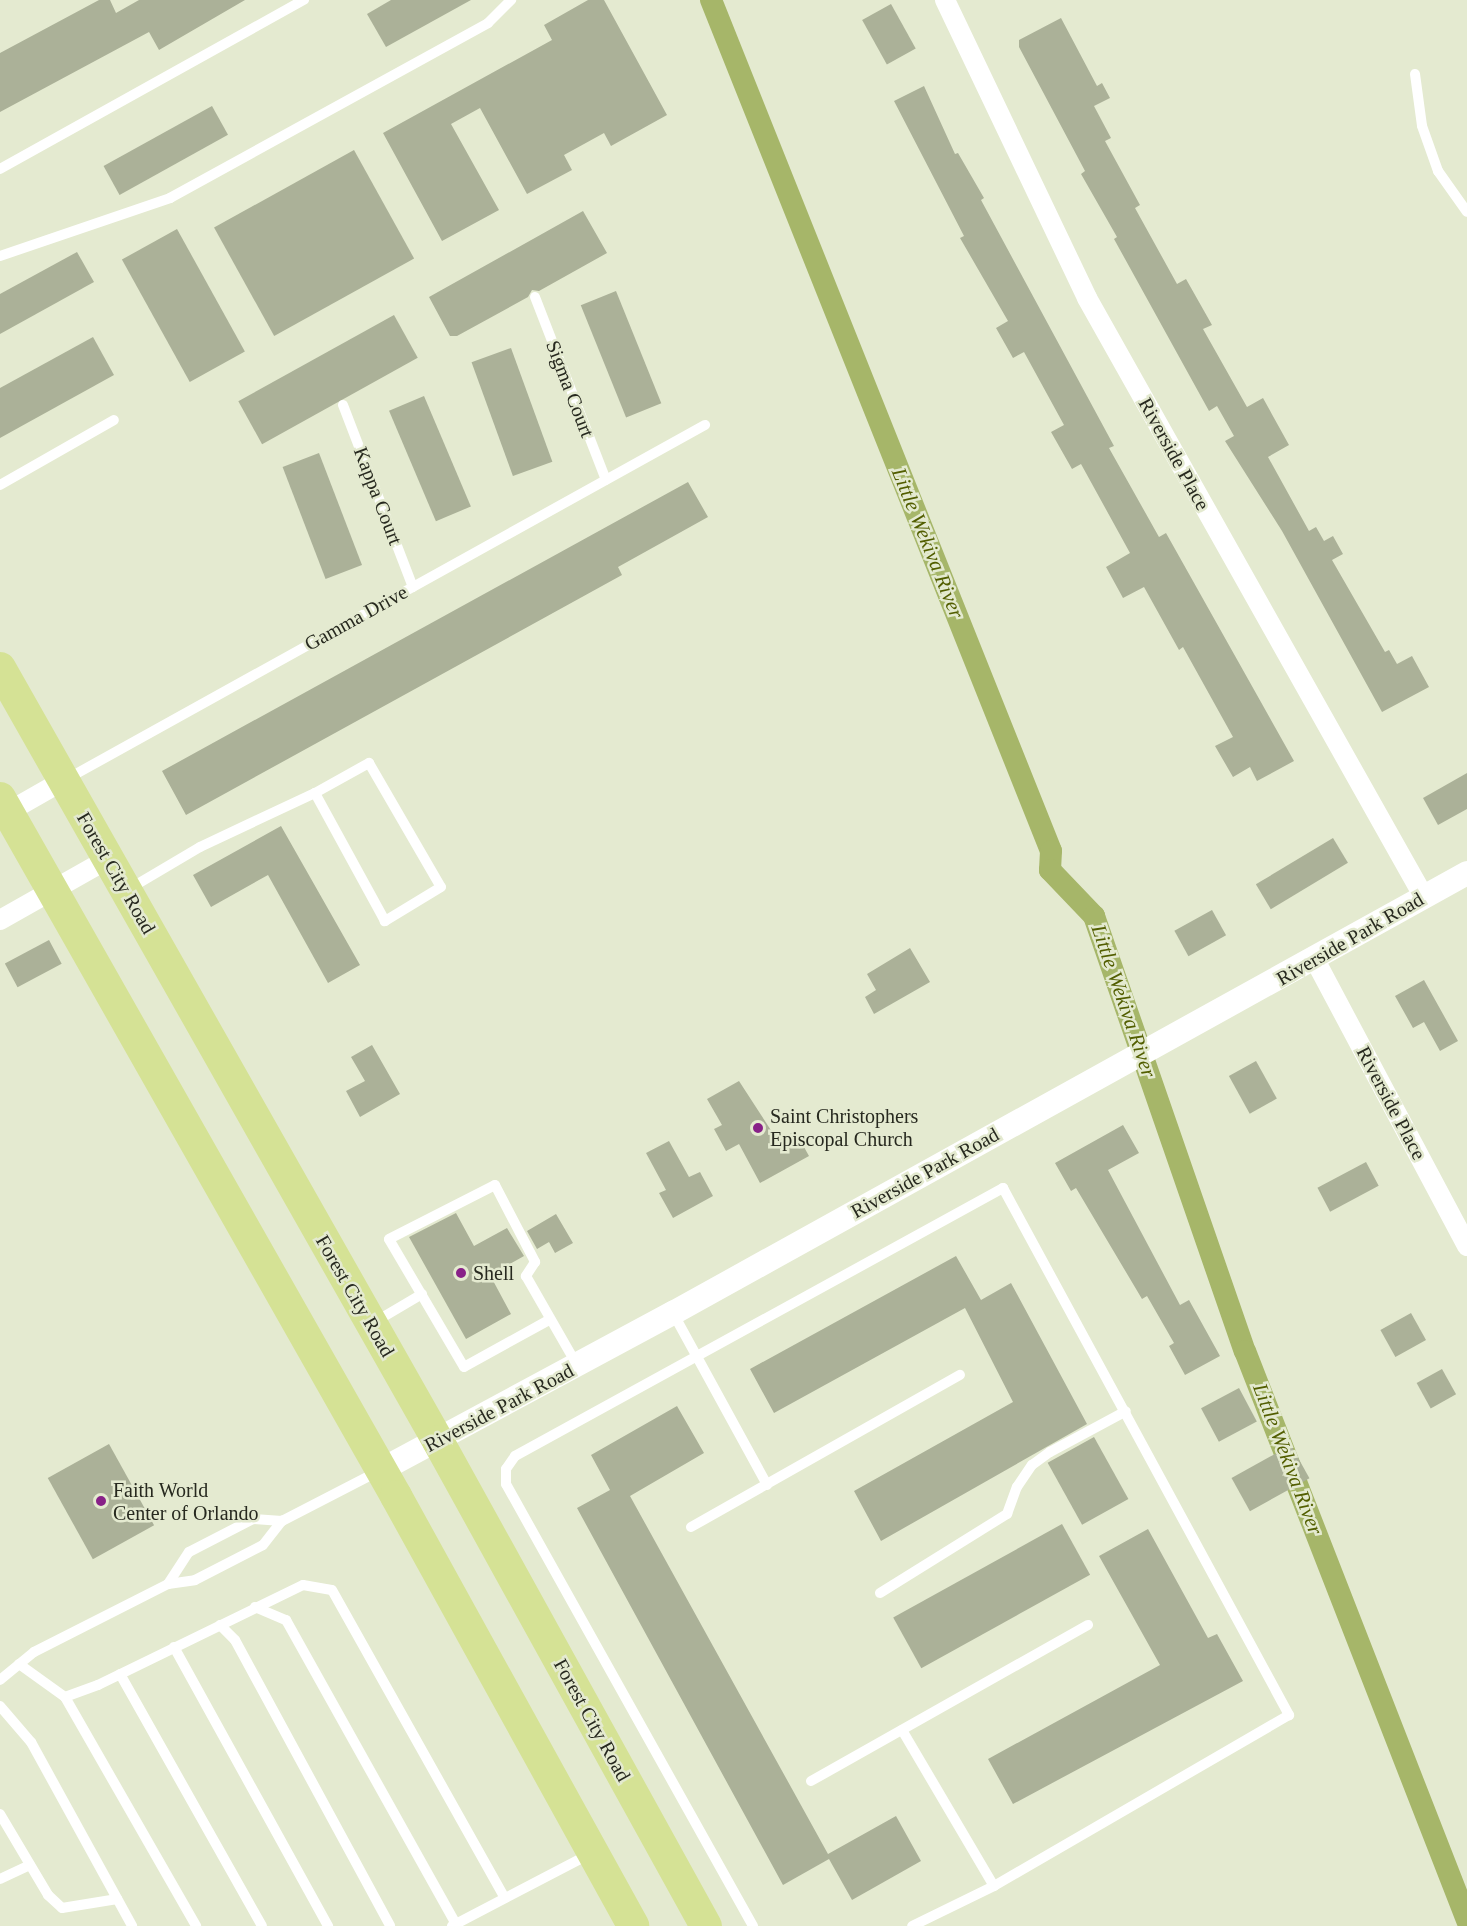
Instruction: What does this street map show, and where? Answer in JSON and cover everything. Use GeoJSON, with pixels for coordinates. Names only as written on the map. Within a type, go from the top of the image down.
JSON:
{"type":"FeatureCollection","features":[{"type":"Feature","properties":{"kind":"main road","name":"Forest City Road"},"geometry":{"type":"LineString","coordinates":[[0,668],[438,1441],[706,1926]]}},
{"type":"Feature","properties":{"kind":"main road"},"geometry":{"type":"LineString","coordinates":[[4,805],[381,1470],[633,1926]]}},
{"type":"Feature","properties":{"kind":"street","name":"Riverside Place"},"geometry":{"type":"LineString","coordinates":[[945,0],[1087,298],[1424,897]]}},
{"type":"Feature","properties":{"kind":"street","name":"Gamma Drive"},"geometry":{"type":"LineString","coordinates":[[4,805],[64,780]]}},
{"type":"Feature","properties":{"kind":"street"},"geometry":{"type":"LineString","coordinates":[[0,920],[108,859]]}},
{"type":"Feature","properties":{"kind":"street","name":"Riverside Park Road"},"geometry":{"type":"LineString","coordinates":[[381,1470],[577,1366],[1315,960],[1467,873]]}},
{"type":"Feature","properties":{"kind":"street","name":"Riverside Place"},"geometry":{"type":"LineString","coordinates":[[1315,960],[1467,1246]]}},
{"type":"Feature","properties":{"kind":"lane"},"geometry":{"type":"LineString","coordinates":[[0,169],[304,0]]}},
{"type":"Feature","properties":{"kind":"lane"},"geometry":{"type":"LineString","coordinates":[[0,256],[170,198],[488,23],[511,0]]}},
{"type":"Feature","properties":{"kind":"lane"},"geometry":{"type":"LineString","coordinates":[[1415,74],[1422,126],[1438,171],[1467,212]]}},
{"type":"Feature","properties":{"kind":"lane","name":"Sigma Court"},"geometry":{"type":"LineString","coordinates":[[535,297],[606,480]]}},
{"type":"Feature","properties":{"kind":"lane","name":"Kappa Court"},"geometry":{"type":"LineString","coordinates":[[343,405],[413,587]]}},
{"type":"Feature","properties":{"kind":"lane"},"geometry":{"type":"LineString","coordinates":[[0,484],[114,420]]}},
{"type":"Feature","properties":{"kind":"lane","name":"Gamma Drive"},"geometry":{"type":"LineString","coordinates":[[64,780],[705,424]]}},
{"type":"Feature","properties":{"kind":"lane"},"geometry":{"type":"LineString","coordinates":[[126,891],[200,847],[315,793],[369,763],[441,887],[385,921],[315,793]]}},
{"type":"Feature","properties":{"kind":"lane"},"geometry":{"type":"LineString","coordinates":[[549,1320],[464,1367],[389,1239],[495,1185],[535,1262],[526,1276],[577,1366]]}},
{"type":"Feature","properties":{"kind":"lane"},"geometry":{"type":"LineString","coordinates":[[753,1926],[506,1484],[506,1469],[515,1456],[1003,1188],[1289,1715],[994,1886],[912,1926]]}},
{"type":"Feature","properties":{"kind":"lane"},"geometry":{"type":"LineString","coordinates":[[370,1324],[422,1294]]}},
{"type":"Feature","properties":{"kind":"lane"},"geometry":{"type":"LineString","coordinates":[[673,1313],[767,1485]]}},
{"type":"Feature","properties":{"kind":"lane"},"geometry":{"type":"LineString","coordinates":[[691,1527],[960,1375]]}},
{"type":"Feature","properties":{"kind":"lane"},"geometry":{"type":"LineString","coordinates":[[880,1593],[1007,1514],[1017,1486],[1032,1465],[1126,1411]]}},
{"type":"Feature","properties":{"kind":"lane"},"geometry":{"type":"LineString","coordinates":[[0,1680],[34,1652],[168,1584],[195,1580],[263,1545],[282,1521],[381,1470]]}},
{"type":"Feature","properties":{"kind":"lane"},"geometry":{"type":"LineString","coordinates":[[168,1584],[189,1552],[253,1519],[282,1521]]}},
{"type":"Feature","properties":{"kind":"lane"},"geometry":{"type":"LineString","coordinates":[[65,1696],[120,1674],[303,1585],[332,1590],[505,1898]]}},
{"type":"Feature","properties":{"kind":"lane"},"geometry":{"type":"LineString","coordinates":[[255,1607],[286,1620],[454,1925],[592,1852]]}},
{"type":"Feature","properties":{"kind":"lane"},"geometry":{"type":"LineString","coordinates":[[220,1625],[235,1640],[390,1926]]}},
{"type":"Feature","properties":{"kind":"lane"},"geometry":{"type":"LineString","coordinates":[[811,1781],[1088,1625]]}},
{"type":"Feature","properties":{"kind":"lane"},"geometry":{"type":"LineString","coordinates":[[174,1647],[327,1926]]}},
{"type":"Feature","properties":{"kind":"lane"},"geometry":{"type":"LineString","coordinates":[[19,1664],[65,1696],[196,1926]]}},
{"type":"Feature","properties":{"kind":"lane"},"geometry":{"type":"LineString","coordinates":[[120,1674],[262,1926]]}},
{"type":"Feature","properties":{"kind":"lane"},"geometry":{"type":"LineString","coordinates":[[0,1706],[31,1742],[132,1926]]}},
{"type":"Feature","properties":{"kind":"lane"},"geometry":{"type":"LineString","coordinates":[[902,1730],[994,1886]]}},
{"type":"Feature","properties":{"kind":"lane"},"geometry":{"type":"LineString","coordinates":[[0,1814],[48,1895],[62,1908],[117,1899]]}},
{"type":"Feature","properties":{"kind":"lane"},"geometry":{"type":"LineString","coordinates":[[0,1879],[30,1865]]}},
{"type":"Feature","properties":{"kind":"building"},"geometry":{"type":"Polygon","coordinates":[[[99,0],[110,0],[116,13],[139,0],[245,0],[159,50],[149,32],[0,112],[0,53],[99,0]]]}},
{"type":"Feature","properties":{"kind":"building"},"geometry":{"type":"Polygon","coordinates":[[[391,0],[471,0],[386,47],[367,14],[391,0]]]}},
{"type":"Feature","properties":{"kind":"building"},"geometry":{"type":"Polygon","coordinates":[[[588,0],[604,0],[667,115],[611,146],[604,133],[564,155],[572,170],[527,194],[480,108],[451,124],[499,210],[442,241],[383,133],[552,40],[544,25],[588,0]]]}},
{"type":"Feature","properties":{"kind":"building"},"geometry":{"type":"Polygon","coordinates":[[[891,4],[916,49],[887,65],[862,20],[891,4]]]}},
{"type":"Feature","properties":{"kind":"building"},"geometry":{"type":"Polygon","coordinates":[[[1061,18],[1097,86],[1102,83],[1110,98],[1094,106],[1111,138],[1105,141],[1140,205],[1135,208],[1177,284],[1186,279],[1212,325],[1203,329],[1247,407],[1263,398],[1289,445],[1268,457],[1309,531],[1316,527],[1324,541],[1333,536],[1343,554],[1332,560],[1385,652],[1389,650],[1397,664],[1412,656],[1429,687],[1382,712],[1282,531],[1225,441],[1234,436],[1217,406],[1209,411],[1114,239],[1117,237],[1081,174],[1085,171],[1019,47],[1019,40],[1061,18]]]}},
{"type":"Feature","properties":{"kind":"building"},"geometry":{"type":"Polygon","coordinates":[[[924,86],[955,154],[958,153],[984,198],[981,200],[1114,446],[1109,448],[1159,537],[1166,533],[1294,761],[1257,781],[1250,767],[1233,777],[1215,746],[1233,737],[1183,647],[1179,650],[1144,587],[1123,598],[1106,567],[1130,553],[1081,464],[1072,469],[1051,432],[1064,425],[1024,352],[1013,358],[996,328],[1008,321],[960,238],[964,236],[894,101],[924,86]]]}},
{"type":"Feature","properties":{"kind":"building"},"geometry":{"type":"Polygon","coordinates":[[[212,106],[228,135],[120,195],[104,166],[212,106]]]}},
{"type":"Feature","properties":{"kind":"building"},"geometry":{"type":"Polygon","coordinates":[[[354,150],[414,258],[274,336],[214,228],[354,150]]]}},
{"type":"Feature","properties":{"kind":"building"},"geometry":{"type":"Polygon","coordinates":[[[583,211],[607,253],[539,291],[532,290],[528,297],[457,336],[450,336],[429,297],[583,211]]]}},
{"type":"Feature","properties":{"kind":"building"},"geometry":{"type":"Polygon","coordinates":[[[177,229],[245,351],[190,382],[122,260],[177,229]]]}},
{"type":"Feature","properties":{"kind":"building"},"geometry":{"type":"Polygon","coordinates":[[[77,252],[94,282],[0,334],[0,294],[77,252]]]}},
{"type":"Feature","properties":{"kind":"building"},"geometry":{"type":"Polygon","coordinates":[[[616,291],[661,403],[626,417],[581,305],[616,291]]]}},
{"type":"Feature","properties":{"kind":"building"},"geometry":{"type":"Polygon","coordinates":[[[394,315],[418,358],[262,444],[238,401],[394,315]]]}},
{"type":"Feature","properties":{"kind":"building"},"geometry":{"type":"Polygon","coordinates":[[[93,337],[114,375],[0,438],[0,388],[93,337]]]}},
{"type":"Feature","properties":{"kind":"building"},"geometry":{"type":"Polygon","coordinates":[[[511,348],[552,462],[513,476],[472,362],[511,348]]]}},
{"type":"Feature","properties":{"kind":"building"},"geometry":{"type":"Polygon","coordinates":[[[424,396],[471,506],[436,521],[389,411],[424,396]]]}},
{"type":"Feature","properties":{"kind":"building"},"geometry":{"type":"Polygon","coordinates":[[[319,453],[362,565],[326,579],[283,467],[319,453]]]}},
{"type":"Feature","properties":{"kind":"building"},"geometry":{"type":"Polygon","coordinates":[[[688,482],[708,517],[618,567],[622,575],[186,815],[162,771],[688,482]]]}},
{"type":"Feature","properties":{"kind":"building"},"geometry":{"type":"Polygon","coordinates":[[[1467,773],[1467,809],[1438,825],[1423,798],[1467,773]]]}},
{"type":"Feature","properties":{"kind":"building"},"geometry":{"type":"Polygon","coordinates":[[[281,826],[360,965],[328,983],[268,875],[211,907],[193,875],[281,826]]]}},
{"type":"Feature","properties":{"kind":"building"},"geometry":{"type":"Polygon","coordinates":[[[1333,838],[1348,863],[1271,909],[1256,884],[1333,838]]]}},
{"type":"Feature","properties":{"kind":"building"},"geometry":{"type":"Polygon","coordinates":[[[1212,910],[1226,935],[1188,956],[1174,931],[1212,910]]]}},
{"type":"Feature","properties":{"kind":"building"},"geometry":{"type":"Polygon","coordinates":[[[49,940],[62,964],[18,987],[5,963],[49,940]]]}},
{"type":"Feature","properties":{"kind":"building"},"geometry":{"type":"Polygon","coordinates":[[[910,948],[930,982],[874,1014],[865,997],[876,990],[867,974],[910,948]]]}},
{"type":"Feature","properties":{"kind":"building"},"geometry":{"type":"Polygon","coordinates":[[[1424,980],[1458,1041],[1440,1051],[1424,1022],[1413,1028],[1395,996],[1424,980]]]}},
{"type":"Feature","properties":{"kind":"building"},"geometry":{"type":"Polygon","coordinates":[[[372,1045],[400,1094],[360,1117],[346,1091],[365,1081],[351,1057],[372,1045]]]}},
{"type":"Feature","properties":{"kind":"building"},"geometry":{"type":"Polygon","coordinates":[[[1256,1061],[1277,1099],[1250,1114],[1229,1076],[1256,1061]]]}},
{"type":"Feature","properties":{"kind":"building"},"geometry":{"type":"Polygon","coordinates":[[[739,1081],[778,1141],[795,1131],[809,1156],[760,1183],[739,1144],[726,1151],[714,1129],[722,1125],[707,1099],[739,1081]]]}},
{"type":"Feature","properties":{"kind":"building"},"geometry":{"type":"Polygon","coordinates":[[[1123,1125],[1139,1153],[1108,1170],[1180,1305],[1189,1300],[1220,1356],[1185,1375],[1169,1346],[1174,1343],[1147,1296],[1142,1299],[1076,1188],[1071,1191],[1055,1163],[1123,1125]]]}},
{"type":"Feature","properties":{"kind":"building"},"geometry":{"type":"Polygon","coordinates":[[[669,1141],[689,1177],[700,1172],[713,1196],[673,1218],[659,1193],[666,1190],[646,1153],[669,1141]]]}},
{"type":"Feature","properties":{"kind":"building"},"geometry":{"type":"Polygon","coordinates":[[[1366,1162],[1379,1186],[1330,1212],[1317,1188],[1366,1162]]]}},
{"type":"Feature","properties":{"kind":"building"},"geometry":{"type":"Polygon","coordinates":[[[456,1213],[474,1246],[507,1228],[524,1256],[490,1275],[511,1314],[466,1339],[409,1237],[456,1213]]]}},
{"type":"Feature","properties":{"kind":"building"},"geometry":{"type":"Polygon","coordinates":[[[556,1214],[573,1243],[555,1253],[549,1242],[537,1249],[527,1231],[556,1214]]]}},
{"type":"Feature","properties":{"kind":"building"},"geometry":{"type":"Polygon","coordinates":[[[956,1256],[981,1300],[1011,1283],[1087,1424],[881,1541],[854,1491],[1013,1402],[965,1308],[774,1413],[750,1369],[956,1256]]]}},
{"type":"Feature","properties":{"kind":"building"},"geometry":{"type":"Polygon","coordinates":[[[1411,1313],[1426,1340],[1395,1357],[1380,1330],[1411,1313]]]}},
{"type":"Feature","properties":{"kind":"building"},"geometry":{"type":"Polygon","coordinates":[[[1442,1369],[1456,1394],[1431,1408],[1417,1383],[1442,1369]]]}},
{"type":"Feature","properties":{"kind":"building"},"geometry":{"type":"Polygon","coordinates":[[[1239,1388],[1257,1422],[1219,1442],[1201,1408],[1239,1388]]]}},
{"type":"Feature","properties":{"kind":"building"},"geometry":{"type":"Polygon","coordinates":[[[677,1406],[704,1453],[630,1496],[828,1854],[896,1816],[921,1861],[852,1900],[829,1859],[783,1885],[577,1508],[610,1490],[591,1455],[677,1406]]]}},
{"type":"Feature","properties":{"kind":"building"},"geometry":{"type":"Polygon","coordinates":[[[1094,1437],[1128,1499],[1082,1525],[1048,1463],[1094,1437]]]}},
{"type":"Feature","properties":{"kind":"building","name":"Faith World Center of Orlando"},"geometry":{"type":"Polygon","coordinates":[[[109,1444],[154,1525],[93,1559],[48,1478],[109,1444]]]}},
{"type":"Feature","properties":{"kind":"building"},"geometry":{"type":"Polygon","coordinates":[[[1291,1445],[1309,1478],[1250,1511],[1232,1478],[1291,1445]]]}},
{"type":"Feature","properties":{"kind":"building"},"geometry":{"type":"Polygon","coordinates":[[[1062,1524],[1090,1575],[921,1668],[893,1618],[1062,1524]]]}},
{"type":"Feature","properties":{"kind":"building"},"geometry":{"type":"Polygon","coordinates":[[[1148,1529],[1208,1638],[1217,1634],[1243,1681],[1013,1804],[988,1759],[1160,1665],[1099,1556],[1148,1529]]]}},
{"type":"Feature","properties":{"kind":"waterway","name":"Little Wekiva River"},"geometry":{"type":"LineString","coordinates":[[711,0],[1051,851],[1050,870],[1094,916],[1245,1351],[1467,1920]]}},
{"type":"Feature","properties":{"kind":"place","name":"Saint Christophers Episcopal Church"},"geometry":{"type":"Point","coordinates":[758,1128]}},
{"type":"Feature","properties":{"kind":"place","name":"Shell"},"geometry":{"type":"Point","coordinates":[461,1273]}},
{"type":"Feature","properties":{"kind":"place","name":"Faith World Center of Orlando"},"geometry":{"type":"Point","coordinates":[101,1501]}}]}
